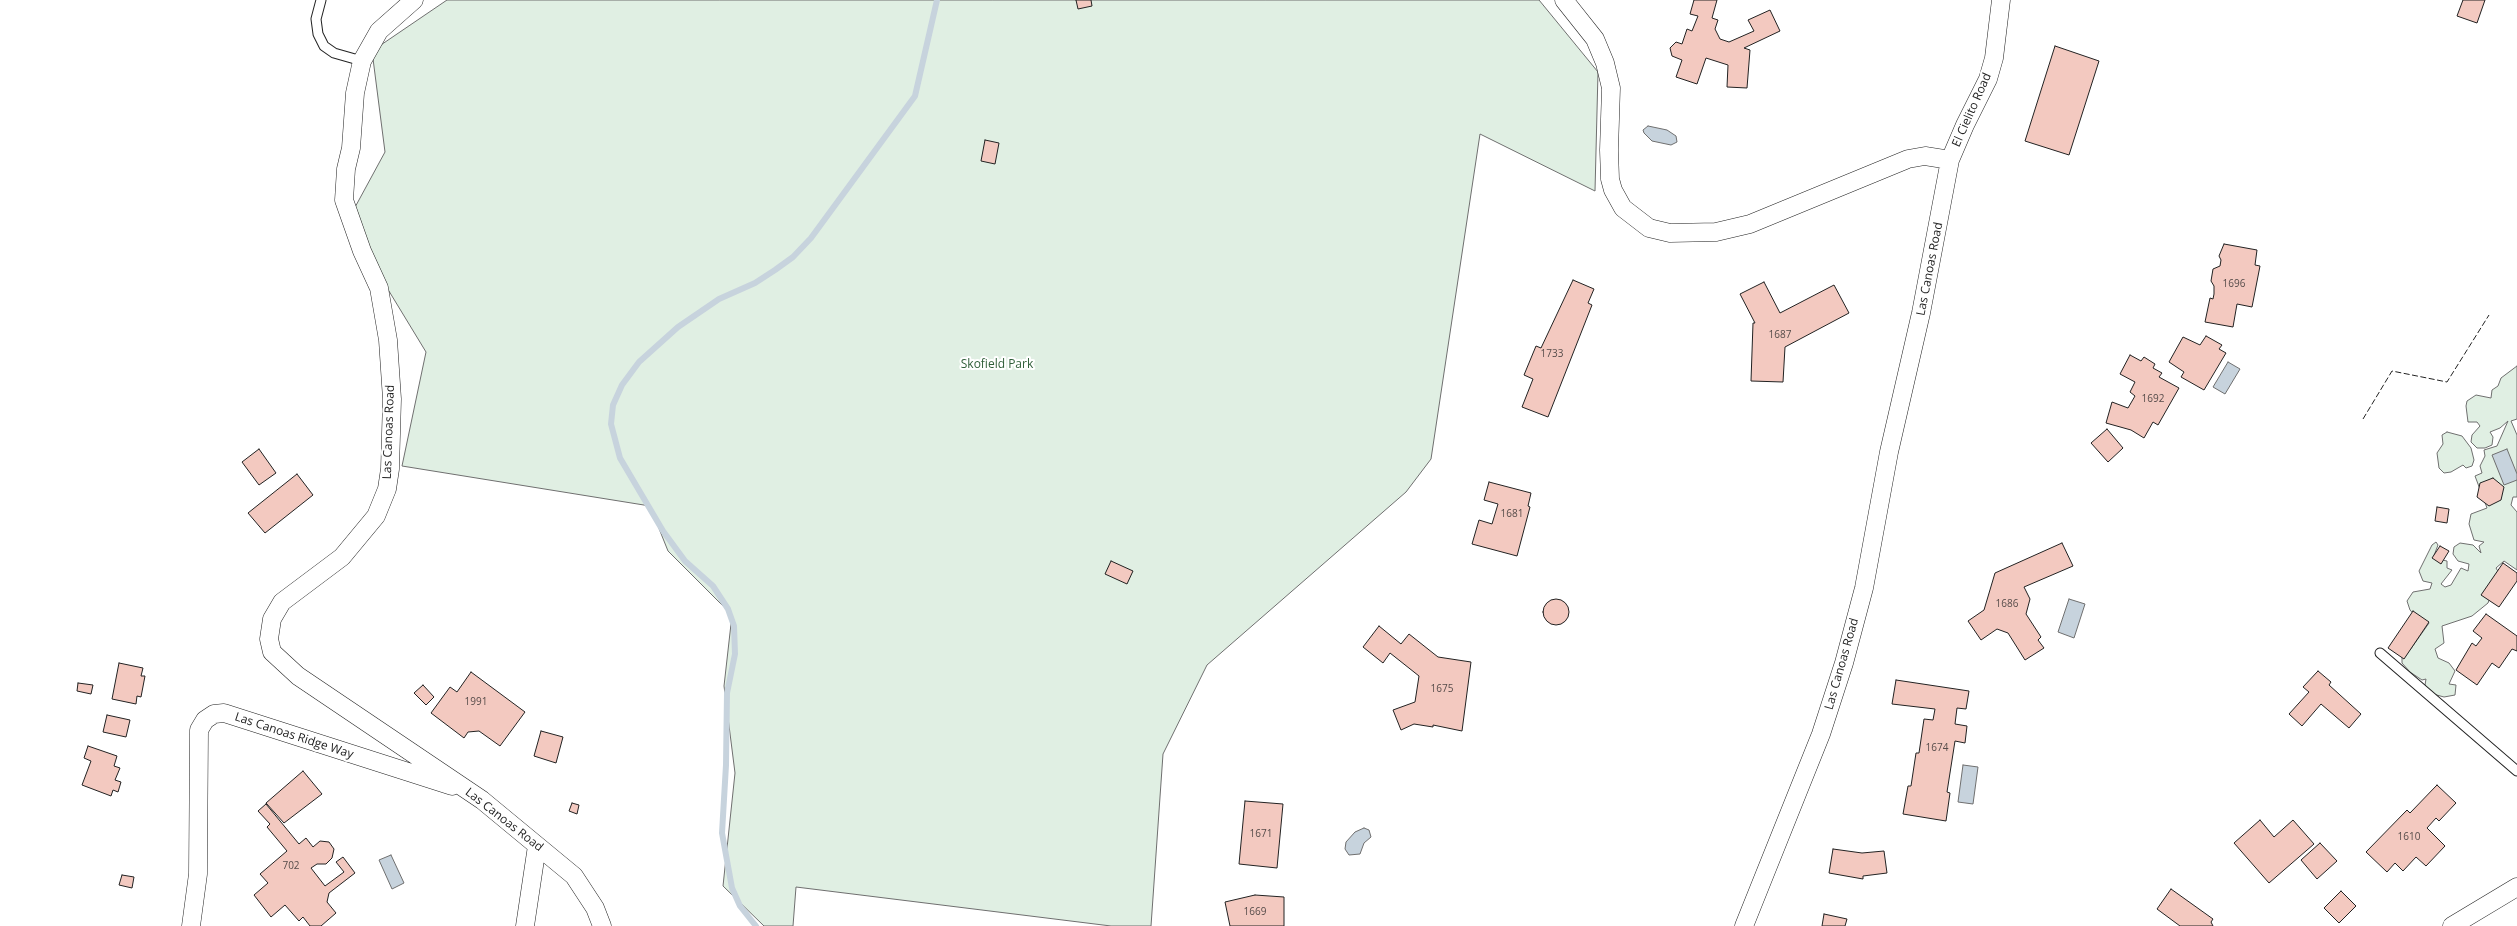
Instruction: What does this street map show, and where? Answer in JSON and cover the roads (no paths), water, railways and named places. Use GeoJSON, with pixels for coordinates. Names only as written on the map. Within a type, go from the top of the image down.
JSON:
{"type":"FeatureCollection","features":[{"type":"Feature","properties":{"kind":"street","name":"Las Canoas Road"},"geometry":{"type":"LineString","coordinates":[[414,0],[379,31],[362,61],[355,93],[351,148],[346,169],[344,200],[362,251],[379,288],[388,340],[392,399],[390,469],[387,488],[376,516],[342,557],[282,602],[272,619],[269,639],[272,652],[298,676],[469,792],[574,876],[596,908],[602,926]]}},
{"type":"Feature","properties":{"kind":"street"},"geometry":{"type":"LineString","coordinates":[[1564,0],[1594,39],[1606,63],[1611,88],[1609,159],[1610,179],[1613,190],[1623,208],[1649,228],[1682,234],[1724,230],[1750,224],[1908,159],[1925,156],[1950,160]]}},
{"type":"Feature","properties":{"kind":"street","name":"El Cielito Road"},"geometry":{"type":"LineString","coordinates":[[1950,160],[1988,79],[1994,58],[2001,0]]}},
{"type":"Feature","properties":{"kind":"street","name":"Las Canoas Road"},"geometry":{"type":"LineString","coordinates":[[1744,926],[1821,734],[1844,663],[1864,588],[1889,452],[1921,313],[1950,160]]}},
{"type":"Feature","properties":{"kind":"street","name":"Las Canoas Ridge Way"},"geometry":{"type":"LineString","coordinates":[[191,926],[198,874],[199,730],[205,720],[214,714],[224,713],[469,792]]}},
{"type":"Feature","properties":{"kind":"street"},"geometry":{"type":"LineString","coordinates":[[525,926],[537,846]]}},
{"type":"Feature","properties":{"kind":"street"},"geometry":{"type":"LineString","coordinates":[[2452,926],[2517,887]]}},
{"type":"Feature","properties":{"kind":"lane"},"geometry":{"type":"LineString","coordinates":[[321,0],[316,19],[318,34],[324,46],[334,53],[362,61]]}},
{"type":"Feature","properties":{"kind":"lane"},"geometry":{"type":"LineString","coordinates":[[2380,653],[2517,771]]}},
{"type":"Feature","properties":{"kind":"waterway"},"geometry":{"type":"LineString","coordinates":[[756,926],[740,906],[732,888],[722,833],[726,765],[727,693],[735,654],[734,626],[728,609],[713,586],[685,561],[663,531],[620,458],[611,424],[613,405],[622,385],[639,362],[678,327],[719,299],[755,283],[775,270],[793,257],[811,238],[915,96],[937,0]]}},
{"type":"Feature","properties":{"kind":"park label","name":"Skofield Park"},"geometry":{"type":"Point","coordinates":[997,365]}}]}
